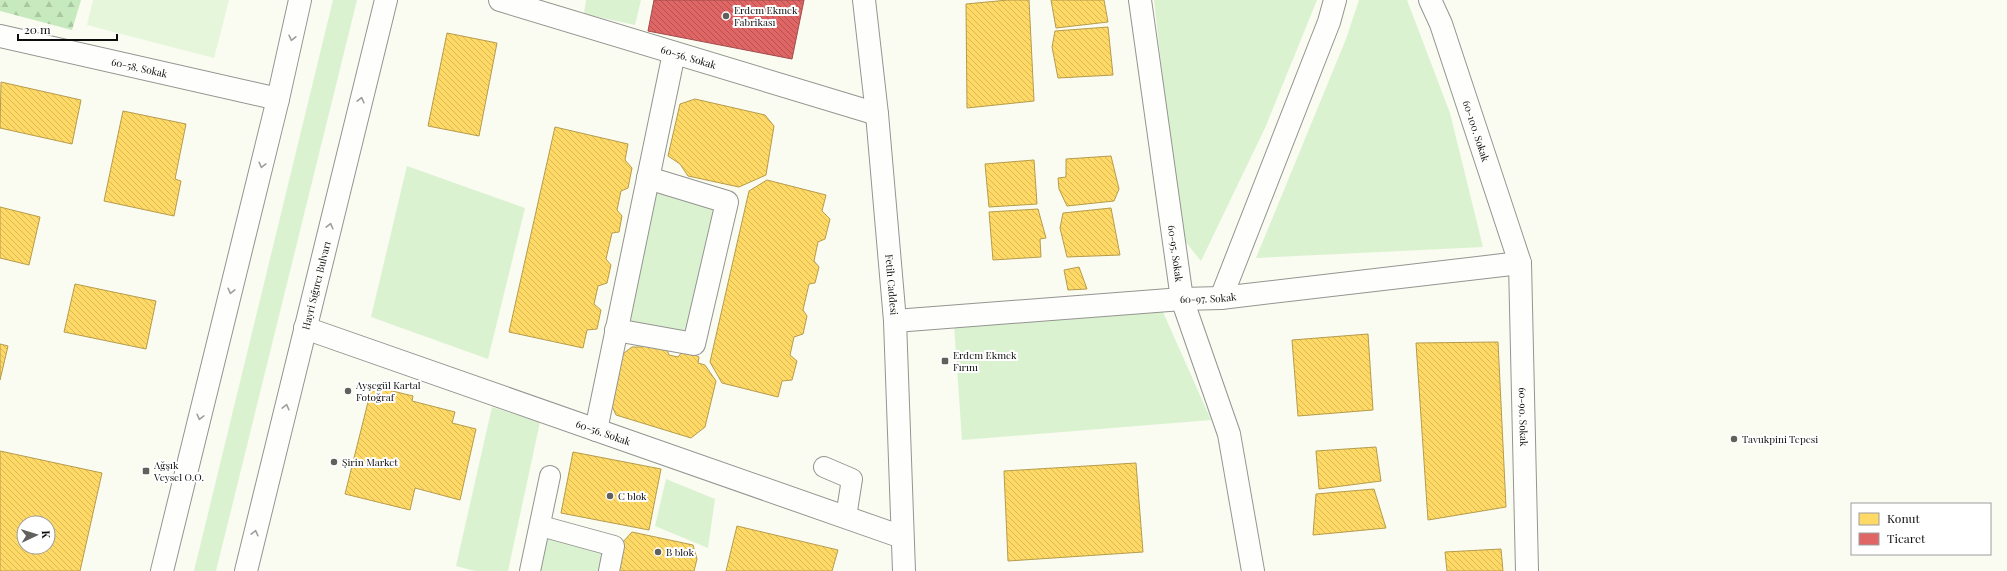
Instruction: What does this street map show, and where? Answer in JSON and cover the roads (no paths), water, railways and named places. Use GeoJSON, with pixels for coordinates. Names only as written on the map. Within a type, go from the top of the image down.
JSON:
{"type":"FeatureCollection","features":[{"type":"Feature","properties":{"kind":"street"},"geometry":{"type":"LineString","coordinates":[[162,571],[278,99],[300,0]]}},
{"type":"Feature","properties":{"kind":"street","name":"Hayri Sığırcı Bulvarı"},"geometry":{"type":"LineString","coordinates":[[246,571],[386,0]]}},
{"type":"Feature","properties":{"kind":"street","name":"60-56. Sokak"},"geometry":{"type":"LineString","coordinates":[[500,0],[877,114]]}},
{"type":"Feature","properties":{"kind":"street","name":"Fetih Caddesi"},"geometry":{"type":"LineString","coordinates":[[864,0],[877,114],[895,321],[904,571]]}},
{"type":"Feature","properties":{"kind":"street","name":"60-95. Sokak"},"geometry":{"type":"LineString","coordinates":[[1140,0],[1182,299],[1229,434],[1253,571]]}},
{"type":"Feature","properties":{"kind":"street"},"geometry":{"type":"LineString","coordinates":[[1221,298],[1329,22],[1334,0]]}},
{"type":"Feature","properties":{"kind":"street","name":"60-100. Sokak"},"geometry":{"type":"LineString","coordinates":[[1430,0],[1441,24],[1520,263]]}},
{"type":"Feature","properties":{"kind":"street","name":"60-58. Sokak"},"geometry":{"type":"LineString","coordinates":[[0,36],[278,99]]}},
{"type":"Feature","properties":{"kind":"street"},"geometry":{"type":"LineString","coordinates":[[596,430],[674,53]]}},
{"type":"Feature","properties":{"kind":"street"},"geometry":{"type":"LineString","coordinates":[[616,330],[694,344],[727,202],[648,178]]}},
{"type":"Feature","properties":{"kind":"street","name":"60-97. Sokak"},"geometry":{"type":"LineString","coordinates":[[895,321],[1182,299],[1221,298],[1520,263]]}},
{"type":"Feature","properties":{"kind":"street","name":"60-90. Sokak"},"geometry":{"type":"LineString","coordinates":[[1520,263],[1527,571]]}},
{"type":"Feature","properties":{"kind":"street","name":"60-56. Sokak"},"geometry":{"type":"LineString","coordinates":[[305,328],[902,537]]}},
{"type":"Feature","properties":{"kind":"lane"},"geometry":{"type":"LineString","coordinates":[[824,466],[852,479],[846,517]]}},
{"type":"Feature","properties":{"kind":"lane"},"geometry":{"type":"LineString","coordinates":[[530,571],[541,526],[550,476]]}},
{"type":"Feature","properties":{"kind":"lane"},"geometry":{"type":"LineString","coordinates":[[541,526],[614,546],[609,571]]}},
{"type":"Feature","properties":{"kind":"place","name":"Erdem Ekmek Fabrikası"},"geometry":{"type":"Point","coordinates":[726,16]}},
{"type":"Feature","properties":{"kind":"place","name":"Erdem Ekmek Fırını"},"geometry":{"type":"Point","coordinates":[945,361]}},
{"type":"Feature","properties":{"kind":"place","name":"Ayşegül Kartal Fotoğraf"},"geometry":{"type":"Point","coordinates":[348,391]}},
{"type":"Feature","properties":{"kind":"place","name":"Tavukpini Tepesi"},"geometry":{"type":"Point","coordinates":[1734,439]}},
{"type":"Feature","properties":{"kind":"place","name":"Şirin Market"},"geometry":{"type":"Point","coordinates":[334,462]}},
{"type":"Feature","properties":{"kind":"place","name":"Ağşık Veysel O.O."},"geometry":{"type":"Point","coordinates":[146,471]}},
{"type":"Feature","properties":{"kind":"place","name":"C blok"},"geometry":{"type":"Point","coordinates":[610,496]}},
{"type":"Feature","properties":{"kind":"place","name":"B blok"},"geometry":{"type":"Point","coordinates":[658,552]}}]}
